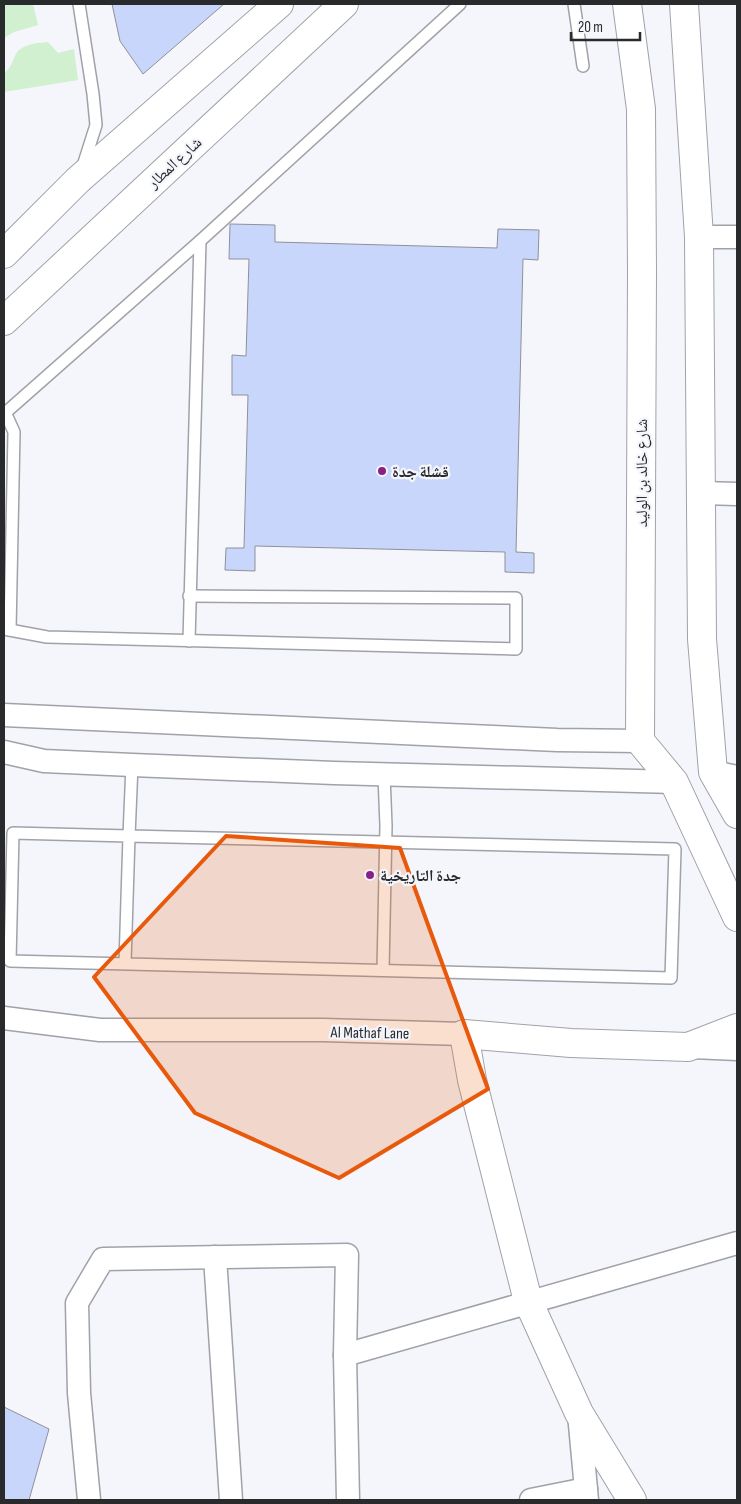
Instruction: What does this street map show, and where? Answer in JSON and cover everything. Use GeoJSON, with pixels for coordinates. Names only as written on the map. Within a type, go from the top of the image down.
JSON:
{"type":"FeatureCollection","features":[{"type":"Feature","properties":{"kind":"main road"},"geometry":{"type":"LineString","coordinates":[[4,254],[78,180],[279,4]]}},
{"type":"Feature","properties":{"kind":"main road","name":"شارع المطار"},"geometry":{"type":"LineString","coordinates":[[4,321],[344,4]]}},
{"type":"Feature","properties":{"kind":"main road","name":"شارع خالد بن الوليد"},"geometry":{"type":"LineString","coordinates":[[627,4],[640,109],[642,272],[640,741]]}},
{"type":"Feature","properties":{"kind":"main road"},"geometry":{"type":"LineString","coordinates":[[684,4],[699,236],[702,639],[725,774],[737,814]]}},
{"type":"Feature","properties":{"kind":"main road"},"geometry":{"type":"LineString","coordinates":[[640,741],[674,782],[737,917]]}},
{"type":"Feature","properties":{"kind":"main road"},"geometry":{"type":"LineString","coordinates":[[688,1047],[737,1028]]}},
{"type":"Feature","properties":{"kind":"main road"},"geometry":{"type":"LineString","coordinates":[[464,1034],[472,1080],[513,1234],[528,1302],[579,1413],[632,1500]]}},
{"type":"Feature","properties":{"kind":"main road","name":"Al Mathaf Lane"},"geometry":{"type":"LineString","coordinates":[[464,1034],[571,1043],[688,1047]]}},
{"type":"Feature","properties":{"kind":"street"},"geometry":{"type":"LineString","coordinates":[[699,236],[737,237]]}},
{"type":"Feature","properties":{"kind":"street"},"geometry":{"type":"LineString","coordinates":[[702,493],[737,494]]}},
{"type":"Feature","properties":{"kind":"street"},"geometry":{"type":"LineString","coordinates":[[4,714],[547,739],[640,741]]}},
{"type":"Feature","properties":{"kind":"street"},"geometry":{"type":"LineString","coordinates":[[4,752],[44,761],[132,765],[384,775],[674,782]]}},
{"type":"Feature","properties":{"kind":"street","name":"Al Mathaf Lane"},"geometry":{"type":"LineString","coordinates":[[4,1018],[100,1030],[323,1030],[464,1034]]}},
{"type":"Feature","properties":{"kind":"street","name":"Al Mathaf Lane"},"geometry":{"type":"LineString","coordinates":[[688,1047],[737,1049]]}},
{"type":"Feature","properties":{"kind":"street"},"geometry":{"type":"LineString","coordinates":[[345,1355],[737,1244]]}},
{"type":"Feature","properties":{"kind":"street"},"geometry":{"type":"LineString","coordinates":[[89,1500],[79,1392],[77,1302],[103,1259],[348,1255],[345,1355],[348,1500]]}},
{"type":"Feature","properties":{"kind":"street"},"geometry":{"type":"LineString","coordinates":[[214,1257],[231,1500]]}},
{"type":"Feature","properties":{"kind":"street"},"geometry":{"type":"LineString","coordinates":[[531,1500],[587,1495],[579,1413]]}},
{"type":"Feature","properties":{"kind":"lane"},"geometry":{"type":"LineString","coordinates":[[78,180],[96,125],[79,4]]}},
{"type":"Feature","properties":{"kind":"lane"},"geometry":{"type":"LineString","coordinates":[[189,596],[516,598],[516,649],[47,637],[7,629],[14,432],[5,413],[200,241],[460,4]]}},
{"type":"Feature","properties":{"kind":"lane"},"geometry":{"type":"LineString","coordinates":[[574,4],[583,66]]}},
{"type":"Feature","properties":{"kind":"lane"},"geometry":{"type":"LineString","coordinates":[[189,641],[200,241]]}},
{"type":"Feature","properties":{"kind":"lane"},"geometry":{"type":"LineString","coordinates":[[125,963],[132,765]]}},
{"type":"Feature","properties":{"kind":"lane"},"geometry":{"type":"LineString","coordinates":[[383,970],[384,775]]}},
{"type":"Feature","properties":{"kind":"lane"},"geometry":{"type":"LineString","coordinates":[[13,833],[129,836],[675,849],[671,978],[10,961],[13,833]]}},
{"type":"Feature","properties":{"kind":"highlighted area"},"geometry":{"type":"Polygon","coordinates":[[[226,836],[400,848],[488,1089],[339,1178],[195,1113],[94,977],[226,836]]]}},
{"type":"Feature","properties":{"kind":"green space"},"geometry":{"type":"Polygon","coordinates":[[[4,4],[33,4],[38,25],[14,32],[4,38],[4,4]]]}},
{"type":"Feature","properties":{"kind":"green space"},"geometry":{"type":"Polygon","coordinates":[[[48,42],[58,53],[74,49],[78,80],[4,92],[4,73],[10,68],[17,52],[29,45],[48,42]]]}},
{"type":"Feature","properties":{"kind":"building"},"geometry":{"type":"Polygon","coordinates":[[[112,4],[224,4],[143,74],[120,41],[112,4]]]}},
{"type":"Feature","properties":{"kind":"building","name":"قشلة جدة"},"geometry":{"type":"Polygon","coordinates":[[[230,224],[275,225],[275,242],[497,248],[498,229],[539,230],[538,260],[523,259],[516,552],[534,553],[534,573],[505,572],[505,552],[255,546],[255,571],[225,570],[226,548],[244,548],[248,395],[232,395],[232,355],[246,356],[249,259],[229,259],[230,224]]]}},
{"type":"Feature","properties":{"kind":"building"},"geometry":{"type":"Polygon","coordinates":[[[4,1407],[49,1429],[29,1500],[4,1500],[4,1407]]]}},
{"type":"Feature","properties":{"kind":"place","name":"قشلة جدة"},"geometry":{"type":"Point","coordinates":[382,471]}},
{"type":"Feature","properties":{"kind":"place","name":"جدة التاريخية"},"geometry":{"type":"Point","coordinates":[370,875]}}]}
